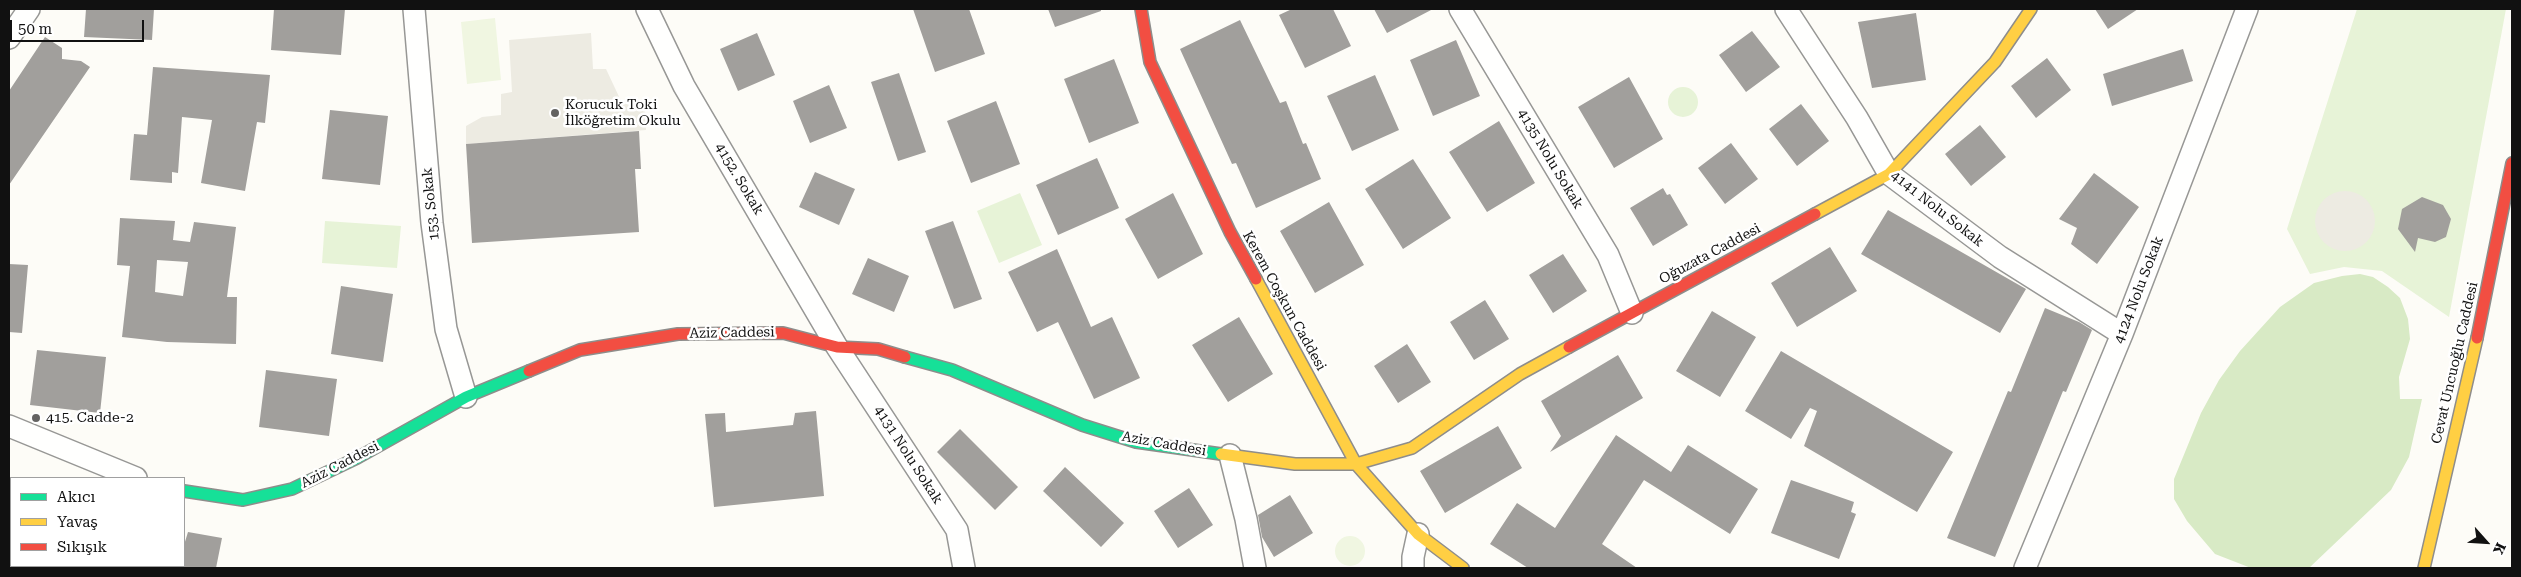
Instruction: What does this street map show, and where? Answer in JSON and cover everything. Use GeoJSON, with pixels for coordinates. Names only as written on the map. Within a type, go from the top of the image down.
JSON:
{"type":"FeatureCollection","features":[{"type":"Feature","properties":{"kind":"street"},"geometry":{"type":"LineString","coordinates":[[9,38],[29,9]]}},
{"type":"Feature","properties":{"kind":"street","name":"153. Sokak"},"geometry":{"type":"LineString","coordinates":[[414,9],[432,223],[446,329],[466,396]]}},
{"type":"Feature","properties":{"kind":"street","name":"4152. Sokak"},"geometry":{"type":"LineString","coordinates":[[647,9],[684,86],[837,347]]}},
{"type":"Feature","properties":{"kind":"street","name":"Kerem Coşkun Caddesi"},"geometry":{"type":"LineString","coordinates":[[1140,9],[1150,62],[1230,232],[1356,464],[1418,534],[1463,568]]}},
{"type":"Feature","properties":{"kind":"street","name":"4135 Nolu Sokak"},"geometry":{"type":"LineString","coordinates":[[1460,9],[1608,255],[1632,313]]}},
{"type":"Feature","properties":{"kind":"street","name":"4141 Nolu Sokak"},"geometry":{"type":"LineString","coordinates":[[1786,9],[1858,118],[1889,174],[2000,257],[2122,334]]}},
{"type":"Feature","properties":{"kind":"street","name":"Oğuzata Caddesi"},"geometry":{"type":"LineString","coordinates":[[1356,464],[1412,448],[1520,374],[1889,174],[1995,62],[2031,9]]}},
{"type":"Feature","properties":{"kind":"street","name":"4124 Nolu Sokak"},"geometry":{"type":"LineString","coordinates":[[2025,568],[2122,334],[2247,9]]}},
{"type":"Feature","properties":{"kind":"street","name":"Cevat Uncuoğlu Caddesi"},"geometry":{"type":"LineString","coordinates":[[2424,568],[2482,318],[2512,163]]}},
{"type":"Feature","properties":{"kind":"street","name":"Aziz Caddesi"},"geometry":{"type":"LineString","coordinates":[[185,491],[243,500],[292,489],[357,458],[466,396],[580,350],[678,334],[783,332],[837,347],[878,349],[952,370],[1082,426],[1136,442],[1295,464],[1356,464]]}},
{"type":"Feature","properties":{"kind":"street","name":"4131 Nolu Sokak"},"geometry":{"type":"LineString","coordinates":[[837,347],[957,530],[964,568]]}},
{"type":"Feature","properties":{"kind":"street"},"geometry":{"type":"LineString","coordinates":[[9,426],[134,477]]}},
{"type":"Feature","properties":{"kind":"street"},"geometry":{"type":"LineString","coordinates":[[1230,454],[1246,519],[1255,568]]}},
{"type":"Feature","properties":{"kind":"street"},"geometry":{"type":"LineString","coordinates":[[1414,568],[1413,557],[1418,534]]}},
{"type":"Feature","properties":{"kind":"green space"},"geometry":{"type":"Polygon","coordinates":[[[2357,9],[2506,9],[2449,317],[2382,271],[2344,267],[2310,274],[2287,229],[2357,9]]]}},
{"type":"Feature","properties":{"kind":"green space"},"geometry":{"type":"Polygon","coordinates":[[[495,18],[501,80],[467,84],[461,22],[495,18]]]}},
{"type":"Feature","properties":{"kind":"green space"},"geometry":{"type":"Polygon","coordinates":[[[1683,87],[1694,91],[1698,102],[1694,113],[1683,117],[1672,113],[1668,102],[1672,91],[1683,87]]]}},
{"type":"Feature","properties":{"kind":"green space"},"geometry":{"type":"Polygon","coordinates":[[[1020,193],[1042,245],[999,263],[977,211],[1020,193]]]}},
{"type":"Feature","properties":{"kind":"green space"},"geometry":{"type":"Polygon","coordinates":[[[325,221],[401,226],[397,268],[322,263],[325,221]]]}},
{"type":"Feature","properties":{"kind":"green space"},"geometry":{"type":"Polygon","coordinates":[[[2360,274],[2373,277],[2400,298],[2408,319],[2410,339],[2399,377],[2400,399],[2422,399],[2409,457],[2391,490],[2309,568],[2251,568],[2215,554],[2187,521],[2174,499],[2174,479],[2201,413],[2219,380],[2240,351],[2280,307],[2314,283],[2360,274]]]}},
{"type":"Feature","properties":{"kind":"green space"},"geometry":{"type":"Polygon","coordinates":[[[1350,536],[1361,540],[1365,551],[1361,562],[1350,566],[1339,562],[1335,551],[1339,540],[1350,536]]]}},
{"type":"Feature","properties":{"kind":"shaded area"},"geometry":{"type":"Polygon","coordinates":[[[591,33],[593,69],[606,69],[622,103],[645,108],[646,130],[466,144],[466,126],[482,117],[501,115],[501,94],[512,92],[509,40],[591,33]]]}},
{"type":"Feature","properties":{"kind":"shaded area"},"geometry":{"type":"Polygon","coordinates":[[[2339,191],[2351,191],[2362,196],[2370,204],[2375,215],[2373,233],[2362,246],[2351,251],[2339,251],[2328,246],[2320,238],[2315,227],[2315,215],[2320,204],[2328,196],[2339,191]]]}},
{"type":"Feature","properties":{"kind":"building"},"geometry":{"type":"Polygon","coordinates":[[[86,9],[154,9],[152,40],[84,37],[86,9]]]}},
{"type":"Feature","properties":{"kind":"building"},"geometry":{"type":"Polygon","coordinates":[[[274,9],[345,9],[341,55],[271,50],[274,9]]]}},
{"type":"Feature","properties":{"kind":"building"},"geometry":{"type":"Polygon","coordinates":[[[913,9],[969,9],[985,54],[935,72],[913,9]]]}},
{"type":"Feature","properties":{"kind":"building"},"geometry":{"type":"Polygon","coordinates":[[[1048,9],[1101,9],[1101,11],[1055,27],[1048,9]]]}},
{"type":"Feature","properties":{"kind":"building"},"geometry":{"type":"Polygon","coordinates":[[[1292,9],[1333,9],[1351,46],[1305,68],[1279,15],[1292,9]]]}},
{"type":"Feature","properties":{"kind":"building"},"geometry":{"type":"Polygon","coordinates":[[[1374,9],[1433,9],[1387,33],[1374,9]]]}},
{"type":"Feature","properties":{"kind":"building"},"geometry":{"type":"Polygon","coordinates":[[[2095,9],[2138,9],[2108,29],[2095,9]]]}},
{"type":"Feature","properties":{"kind":"building"},"geometry":{"type":"Polygon","coordinates":[[[1916,13],[1926,80],[1872,88],[1858,22],[1916,13]]]}},
{"type":"Feature","properties":{"kind":"building"},"geometry":{"type":"Polygon","coordinates":[[[1240,20],[1280,103],[1286,101],[1303,144],[1306,143],[1321,179],[1256,208],[1236,163],[1232,164],[1180,49],[1240,20]]]}},
{"type":"Feature","properties":{"kind":"building"},"geometry":{"type":"Polygon","coordinates":[[[1752,31],[1780,67],[1746,92],[1719,55],[1752,31]]]}},
{"type":"Feature","properties":{"kind":"building"},"geometry":{"type":"Polygon","coordinates":[[[757,33],[775,75],[738,91],[720,49],[757,33]]]}},
{"type":"Feature","properties":{"kind":"building"},"geometry":{"type":"Polygon","coordinates":[[[45,37],[62,48],[62,59],[81,61],[90,67],[9,185],[9,91],[45,37]]]}},
{"type":"Feature","properties":{"kind":"building"},"geometry":{"type":"Polygon","coordinates":[[[1456,40],[1480,96],[1433,116],[1410,60],[1456,40]]]}},
{"type":"Feature","properties":{"kind":"building"},"geometry":{"type":"Polygon","coordinates":[[[2183,49],[2193,81],[2112,106],[2103,74],[2183,49]]]}},
{"type":"Feature","properties":{"kind":"building"},"geometry":{"type":"Polygon","coordinates":[[[2047,58],[2071,90],[2036,118],[2011,86],[2047,58]]]}},
{"type":"Feature","properties":{"kind":"building"},"geometry":{"type":"Polygon","coordinates":[[[1114,59],[1139,123],[1089,143],[1064,79],[1114,59]]]}},
{"type":"Feature","properties":{"kind":"building"},"geometry":{"type":"Polygon","coordinates":[[[153,67],[270,75],[265,123],[257,122],[245,191],[201,183],[212,120],[182,117],[178,173],[172,172],[172,183],[130,180],[134,134],[147,135],[153,67]]]}},
{"type":"Feature","properties":{"kind":"building"},"geometry":{"type":"Polygon","coordinates":[[[899,73],[926,152],[898,161],[871,82],[899,73]]]}},
{"type":"Feature","properties":{"kind":"building"},"geometry":{"type":"Polygon","coordinates":[[[1375,75],[1399,130],[1352,151],[1327,96],[1375,75]]]}},
{"type":"Feature","properties":{"kind":"building"},"geometry":{"type":"Polygon","coordinates":[[[1629,77],[1663,139],[1614,168],[1578,107],[1629,77]]]}},
{"type":"Feature","properties":{"kind":"building"},"geometry":{"type":"Polygon","coordinates":[[[829,85],[847,128],[810,143],[793,101],[829,85]]]}},
{"type":"Feature","properties":{"kind":"building"},"geometry":{"type":"Polygon","coordinates":[[[996,101],[1020,164],[971,183],[947,121],[996,101]]]}},
{"type":"Feature","properties":{"kind":"building"},"geometry":{"type":"Polygon","coordinates":[[[1801,104],[1829,141],[1797,166],[1769,129],[1801,104]]]}},
{"type":"Feature","properties":{"kind":"building"},"geometry":{"type":"Polygon","coordinates":[[[330,110],[388,116],[380,185],[322,179],[330,110]]]}},
{"type":"Feature","properties":{"kind":"building"},"geometry":{"type":"Polygon","coordinates":[[[1499,121],[1535,183],[1487,212],[1449,152],[1499,121]]]}},
{"type":"Feature","properties":{"kind":"building"},"geometry":{"type":"Polygon","coordinates":[[[1980,125],[2006,157],[1971,186],[1945,154],[1980,125]]]}},
{"type":"Feature","properties":{"kind":"building"},"geometry":{"type":"Polygon","coordinates":[[[639,131],[641,169],[635,169],[639,232],[472,243],[466,144],[639,131]]]}},
{"type":"Feature","properties":{"kind":"building"},"geometry":{"type":"Polygon","coordinates":[[[1731,143],[1758,179],[1725,204],[1698,168],[1731,143]]]}},
{"type":"Feature","properties":{"kind":"building"},"geometry":{"type":"Polygon","coordinates":[[[1097,158],[1119,208],[1058,235],[1036,185],[1097,158]]]}},
{"type":"Feature","properties":{"kind":"building"},"geometry":{"type":"Polygon","coordinates":[[[1413,159],[1451,218],[1403,249],[1365,189],[1413,159]]]}},
{"type":"Feature","properties":{"kind":"building"},"geometry":{"type":"Polygon","coordinates":[[[815,172],[855,189],[839,225],[799,207],[815,172]]]}},
{"type":"Feature","properties":{"kind":"building"},"geometry":{"type":"Polygon","coordinates":[[[2094,173],[2139,207],[2097,264],[2071,244],[2077,228],[2059,219],[2094,173]]]}},
{"type":"Feature","properties":{"kind":"building"},"geometry":{"type":"Polygon","coordinates":[[[1663,188],[1667,195],[1670,194],[1688,225],[1653,246],[1630,208],[1663,188]]]}},
{"type":"Feature","properties":{"kind":"building"},"geometry":{"type":"Polygon","coordinates":[[[1173,193],[1203,254],[1158,279],[1125,219],[1173,193]]]}},
{"type":"Feature","properties":{"kind":"building"},"geometry":{"type":"Polygon","coordinates":[[[2422,197],[2443,205],[2451,219],[2446,237],[2435,242],[2418,238],[2415,252],[2398,229],[2402,209],[2422,197]]]}},
{"type":"Feature","properties":{"kind":"building"},"geometry":{"type":"Polygon","coordinates":[[[1329,202],[1364,265],[1315,293],[1280,231],[1329,202]]]}},
{"type":"Feature","properties":{"kind":"building"},"geometry":{"type":"Polygon","coordinates":[[[1888,210],[2026,289],[2000,333],[1861,254],[1888,210]]]}},
{"type":"Feature","properties":{"kind":"building"},"geometry":{"type":"Polygon","coordinates":[[[120,218],[175,221],[173,240],[190,242],[194,222],[236,227],[227,297],[237,297],[236,344],[167,342],[122,337],[130,266],[117,265],[120,218]],[[157,260],[155,292],[183,296],[188,262],[157,260]]]}},
{"type":"Feature","properties":{"kind":"building"},"geometry":{"type":"Polygon","coordinates":[[[953,221],[982,299],[954,309],[925,231],[953,221]]]}},
{"type":"Feature","properties":{"kind":"building"},"geometry":{"type":"Polygon","coordinates":[[[1830,247],[1857,291],[1797,327],[1771,283],[1830,247]]]}},
{"type":"Feature","properties":{"kind":"building"},"geometry":{"type":"Polygon","coordinates":[[[1057,249],[1091,327],[1112,317],[1140,378],[1094,399],[1058,322],[1037,332],[1008,272],[1057,249]]]}},
{"type":"Feature","properties":{"kind":"building"},"geometry":{"type":"Polygon","coordinates":[[[1563,254],[1587,291],[1553,313],[1529,275],[1563,254]]]}},
{"type":"Feature","properties":{"kind":"building"},"geometry":{"type":"Polygon","coordinates":[[[868,258],[909,276],[894,312],[852,294],[868,258]]]}},
{"type":"Feature","properties":{"kind":"building"},"geometry":{"type":"Polygon","coordinates":[[[9,264],[28,265],[22,333],[9,332],[9,264]]]}},
{"type":"Feature","properties":{"kind":"building"},"geometry":{"type":"Polygon","coordinates":[[[341,286],[393,294],[383,362],[331,354],[341,286]]]}},
{"type":"Feature","properties":{"kind":"building"},"geometry":{"type":"Polygon","coordinates":[[[1485,300],[1509,339],[1474,360],[1450,322],[1485,300]]]}},
{"type":"Feature","properties":{"kind":"building"},"geometry":{"type":"Polygon","coordinates":[[[2045,308],[2079,322],[2092,330],[2066,392],[2063,391],[1995,557],[1947,538],[2008,391],[2011,392],[2045,308]]]}},
{"type":"Feature","properties":{"kind":"building"},"geometry":{"type":"Polygon","coordinates":[[[1712,311],[1756,337],[1720,397],[1676,371],[1712,311]]]}},
{"type":"Feature","properties":{"kind":"building"},"geometry":{"type":"Polygon","coordinates":[[[1239,317],[1273,374],[1228,402],[1192,345],[1239,317]]]}},
{"type":"Feature","properties":{"kind":"building"},"geometry":{"type":"Polygon","coordinates":[[[1407,344],[1431,382],[1398,403],[1374,366],[1407,344]]]}},
{"type":"Feature","properties":{"kind":"building"},"geometry":{"type":"Polygon","coordinates":[[[37,350],[106,357],[100,413],[30,405],[37,350]]]}},
{"type":"Feature","properties":{"kind":"building"},"geometry":{"type":"Polygon","coordinates":[[[1781,351],[1953,452],[1917,512],[1804,446],[1817,411],[1810,408],[1791,439],[1745,411],[1781,351]]]}},
{"type":"Feature","properties":{"kind":"building"},"geometry":{"type":"Polygon","coordinates":[[[1618,355],[1643,398],[1550,452],[1561,436],[1541,401],[1618,355]]]}},
{"type":"Feature","properties":{"kind":"building"},"geometry":{"type":"Polygon","coordinates":[[[266,370],[337,379],[329,436],[259,427],[266,370]]]}},
{"type":"Feature","properties":{"kind":"building"},"geometry":{"type":"Polygon","coordinates":[[[816,411],[824,496],[714,507],[705,414],[725,413],[726,432],[793,425],[795,413],[816,411]]]}},
{"type":"Feature","properties":{"kind":"building"},"geometry":{"type":"Polygon","coordinates":[[[1498,426],[1522,468],[1445,513],[1420,471],[1498,426]]]}},
{"type":"Feature","properties":{"kind":"building"},"geometry":{"type":"Polygon","coordinates":[[[960,429],[1018,487],[995,510],[937,452],[960,429]]]}},
{"type":"Feature","properties":{"kind":"building"},"geometry":{"type":"Polygon","coordinates":[[[1616,435],[1671,472],[1688,445],[1758,489],[1730,534],[1644,480],[1602,544],[1637,568],[1528,568],[1490,544],[1517,503],[1555,528],[1616,435]]]}},
{"type":"Feature","properties":{"kind":"building"},"geometry":{"type":"Polygon","coordinates":[[[1065,467],[1124,523],[1101,547],[1043,491],[1065,467]]]}},
{"type":"Feature","properties":{"kind":"building"},"geometry":{"type":"Polygon","coordinates":[[[1791,480],[1854,502],[1851,512],[1856,514],[1839,559],[1771,533],[1791,480]]]}},
{"type":"Feature","properties":{"kind":"building"},"geometry":{"type":"Polygon","coordinates":[[[1189,488],[1213,525],[1178,548],[1154,511],[1189,488]]]}},
{"type":"Feature","properties":{"kind":"building"},"geometry":{"type":"Polygon","coordinates":[[[1290,495],[1313,533],[1274,557],[1262,537],[1258,515],[1290,495]]]}},
{"type":"Feature","properties":{"kind":"building"},"geometry":{"type":"Polygon","coordinates":[[[188,532],[222,538],[216,568],[184,568],[185,542],[188,532]]]}},
{"type":"Feature","properties":{"kind":"traffic: fast"},"geometry":{"type":"LineString","coordinates":[[905,357],[952,370],[1082,425],[1136,442],[1221,454]]}},
{"type":"Feature","properties":{"kind":"traffic: fast"},"geometry":{"type":"LineString","coordinates":[[185,491],[243,500],[292,489],[357,458],[466,397],[529,371]]}},
{"type":"Feature","properties":{"kind":"traffic: slow"},"geometry":{"type":"LineString","coordinates":[[1815,214],[1889,174],[1995,62],[2031,9]]}},
{"type":"Feature","properties":{"kind":"traffic: slow"},"geometry":{"type":"LineString","coordinates":[[1256,279],[1356,464],[1418,534],[1463,568]]}},
{"type":"Feature","properties":{"kind":"traffic: slow"},"geometry":{"type":"LineString","coordinates":[[2424,568],[2477,338]]}},
{"type":"Feature","properties":{"kind":"traffic: slow"},"geometry":{"type":"LineString","coordinates":[[1221,454],[1295,464],[1356,464],[1412,448],[1520,374],[1569,347]]}},
{"type":"Feature","properties":{"kind":"traffic: jam"},"geometry":{"type":"LineString","coordinates":[[1141,9],[1150,62],[1230,232],[1256,279]]}},
{"type":"Feature","properties":{"kind":"traffic: jam"},"geometry":{"type":"LineString","coordinates":[[2477,338],[2512,163]]}},
{"type":"Feature","properties":{"kind":"traffic: jam"},"geometry":{"type":"LineString","coordinates":[[1569,347],[1815,214]]}},
{"type":"Feature","properties":{"kind":"traffic: jam"},"geometry":{"type":"LineString","coordinates":[[529,371],[580,350],[678,334],[783,333],[837,347],[878,349],[905,357]]}},
{"type":"Feature","properties":{"kind":"place","name":"Korucuk Toki İlköğretim Okulu"},"geometry":{"type":"Point","coordinates":[555,113]}},
{"type":"Feature","properties":{"kind":"place","name":"415. Cadde-2"},"geometry":{"type":"Point","coordinates":[36,418]}}]}
